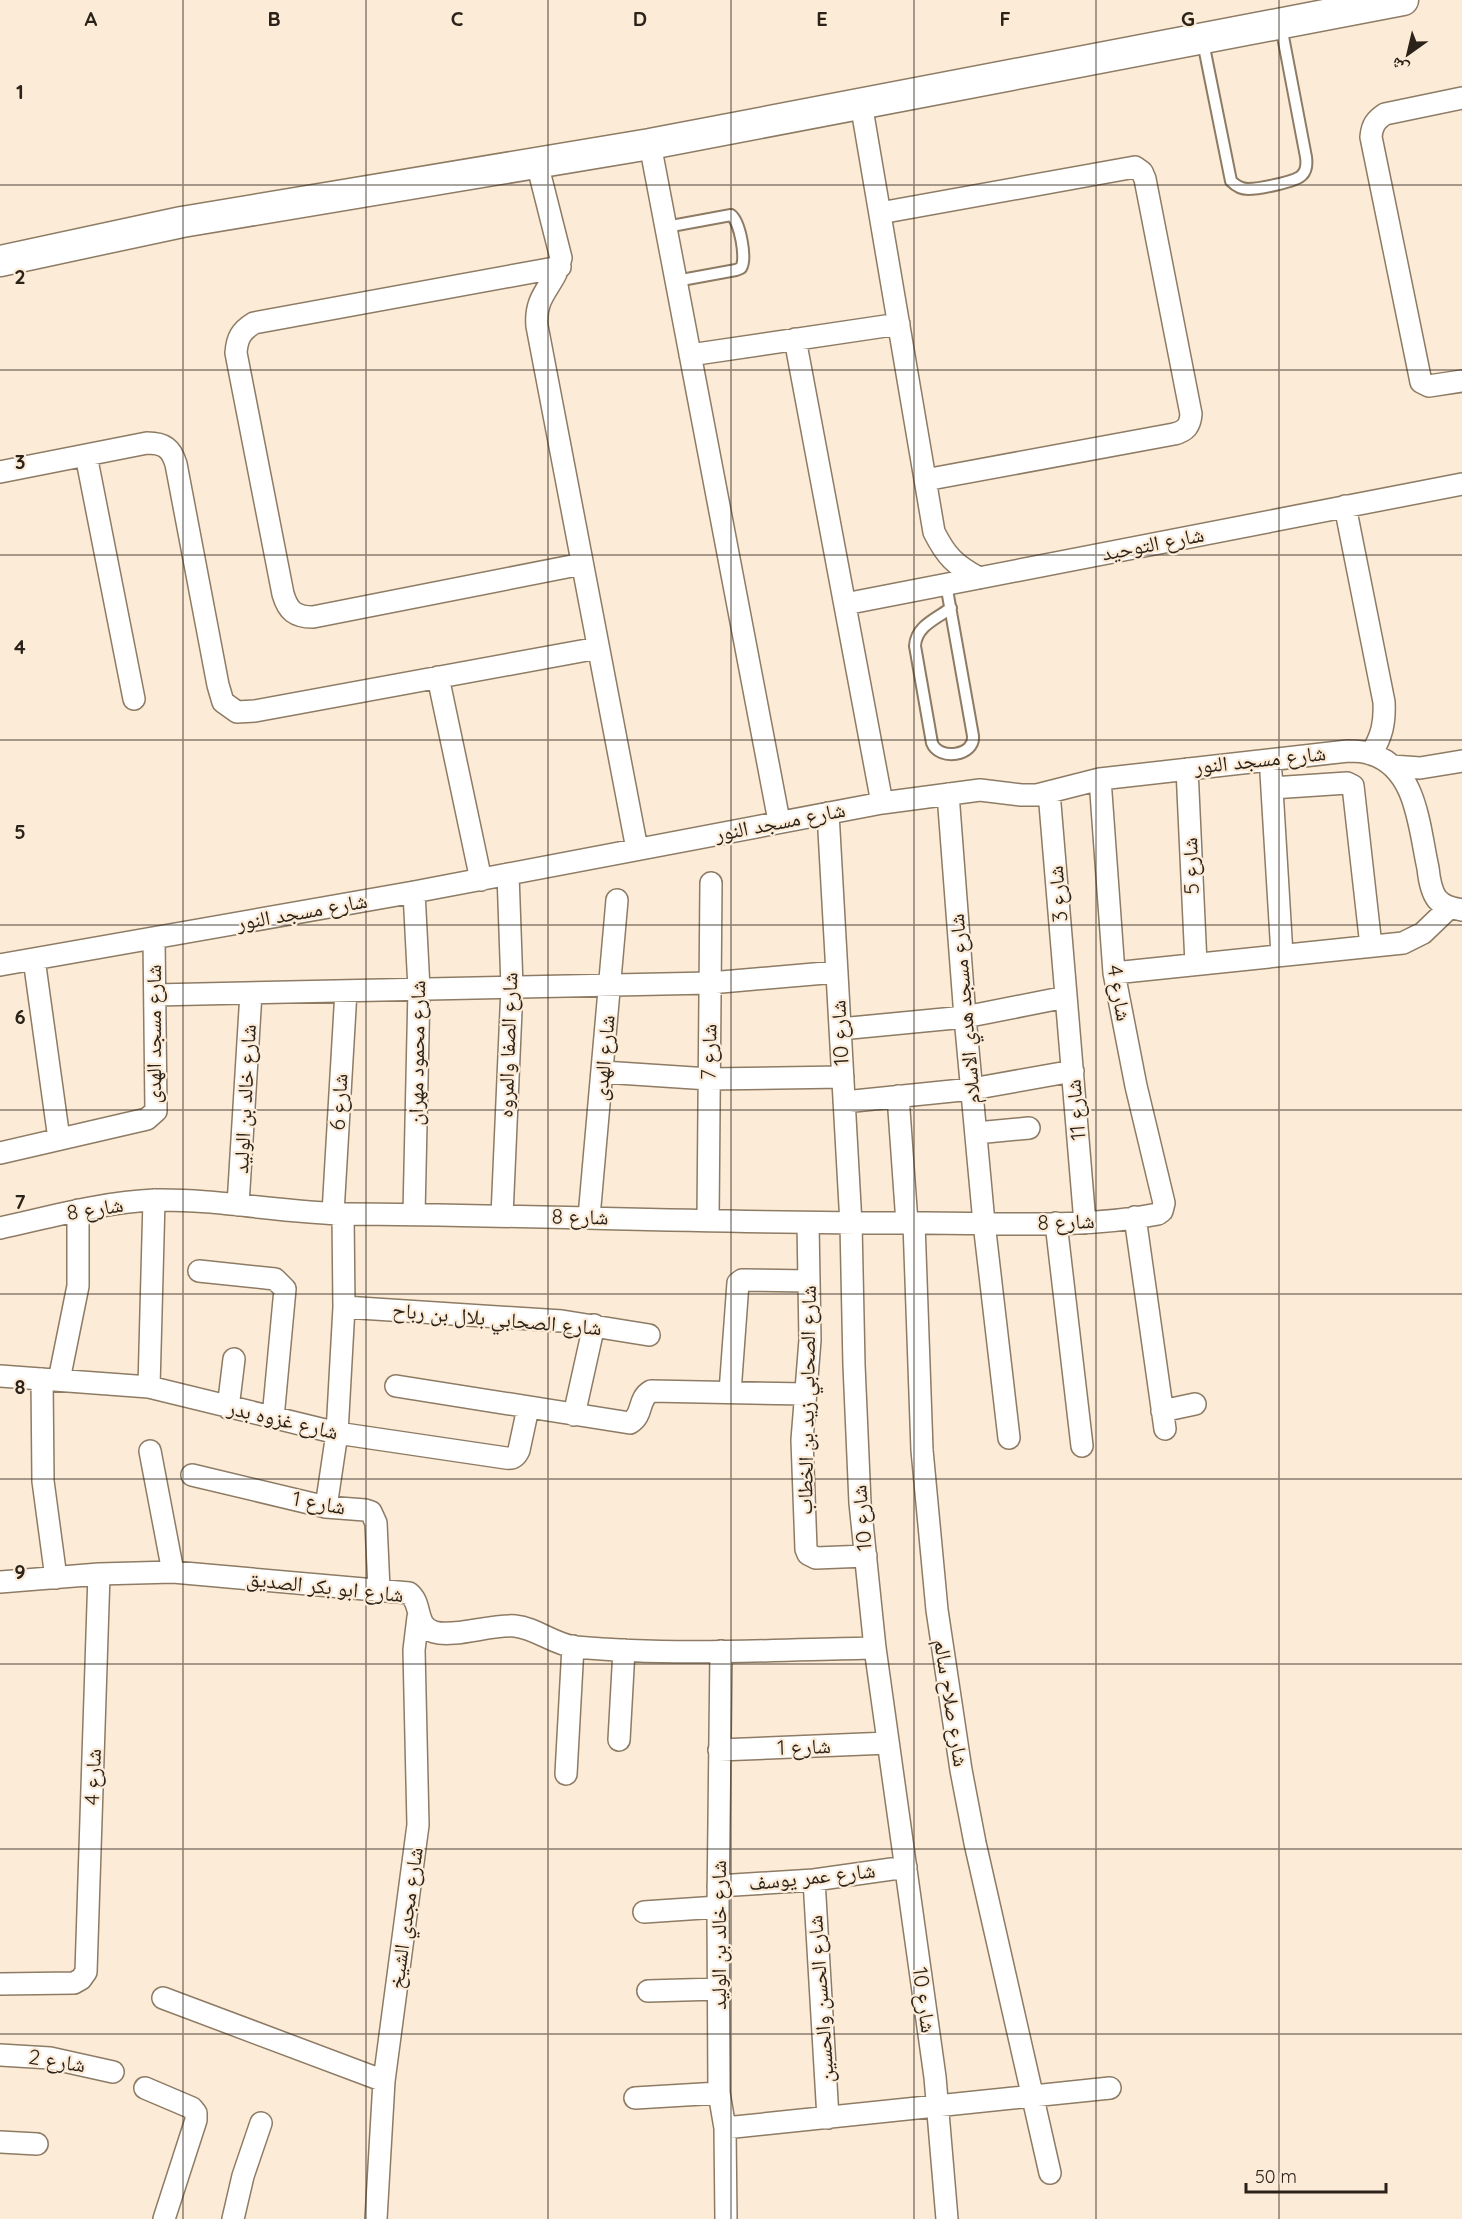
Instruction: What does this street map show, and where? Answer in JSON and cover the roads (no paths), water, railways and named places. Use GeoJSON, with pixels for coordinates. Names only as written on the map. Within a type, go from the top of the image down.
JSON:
{"type":"FeatureCollection","features":[{"type":"Feature","properties":{"kind":"street"},"geometry":{"type":"LineString","coordinates":[[0,261],[182,222],[650,144],[1403,0]]}},
{"type":"Feature","properties":{"kind":"street"},"geometry":{"type":"LineString","coordinates":[[1462,98],[1385,114],[1377,119],[1372,127],[1371,137],[1422,382],[1429,386],[1462,381]]}},
{"type":"Feature","properties":{"kind":"street"},"geometry":{"type":"LineString","coordinates":[[861,103],[934,532],[944,552],[959,567],[979,578]]}},
{"type":"Feature","properties":{"kind":"street"},"geometry":{"type":"LineString","coordinates":[[650,144],[779,821]]}},
{"type":"Feature","properties":{"kind":"street"},"geometry":{"type":"LineString","coordinates":[[537,163],[560,249],[560,267],[543,293],[536,315],[637,849]]}},
{"type":"Feature","properties":{"kind":"street"},"geometry":{"type":"LineString","coordinates":[[880,213],[1135,167],[1142,172],[1144,179],[1191,414],[1190,424],[1184,431],[1174,434],[925,480]]}},
{"type":"Feature","properties":{"kind":"street"},"geometry":{"type":"LineString","coordinates":[[560,267],[254,323],[243,330],[237,341],[236,353],[282,594],[287,608],[299,617],[313,617],[582,564]]}},
{"type":"Feature","properties":{"kind":"street"},"geometry":{"type":"LineString","coordinates":[[690,355],[899,324]]}},
{"type":"Feature","properties":{"kind":"street"},"geometry":{"type":"LineString","coordinates":[[795,339],[882,803]]}},
{"type":"Feature","properties":{"kind":"street"},"geometry":{"type":"LineString","coordinates":[[0,472],[147,443],[160,443],[172,451],[218,685],[223,702],[237,712],[255,711],[598,648]]}},
{"type":"Feature","properties":{"kind":"street"},"geometry":{"type":"LineString","coordinates":[[86,455],[134,699]]}},
{"type":"Feature","properties":{"kind":"street","name":"شارع التوحيد"},"geometry":{"type":"LineString","coordinates":[[844,604],[1462,483]]}},
{"type":"Feature","properties":{"kind":"street"},"geometry":{"type":"LineString","coordinates":[[1345,506],[1384,702],[1385,720],[1381,738],[1371,754]]}},
{"type":"Feature","properties":{"kind":"street"},"geometry":{"type":"LineString","coordinates":[[438,677],[481,880]]}},
{"type":"Feature","properties":{"kind":"street","name":"شارع مسجد النور"},"geometry":{"type":"LineString","coordinates":[[0,965],[481,880],[882,803],[980,790],[1021,795],[1049,792],[1100,779],[1348,751],[1371,754],[1392,766],[1408,784],[1431,884],[1437,899],[1456,909]]}},
{"type":"Feature","properties":{"kind":"street"},"geometry":{"type":"LineString","coordinates":[[1270,759],[1282,956]]}},
{"type":"Feature","properties":{"kind":"street"},"geometry":{"type":"LineString","coordinates":[[1392,766],[1420,768],[1462,761]]}},
{"type":"Feature","properties":{"kind":"street","name":"شارع 5"},"geometry":{"type":"LineString","coordinates":[[1187,769],[1196,964]]}},
{"type":"Feature","properties":{"kind":"street","name":"شارع 4"},"geometry":{"type":"LineString","coordinates":[[1100,779],[1114,973],[1163,1207]]}},
{"type":"Feature","properties":{"kind":"street"},"geometry":{"type":"LineString","coordinates":[[1272,788],[1347,783],[1353,786],[1371,946]]}},
{"type":"Feature","properties":{"kind":"street","name":"شارع 3"},"geometry":{"type":"LineString","coordinates":[[1049,792],[1066,997]]}},
{"type":"Feature","properties":{"kind":"street","name":"شارع مسجد هدي الاسلام"},"geometry":{"type":"LineString","coordinates":[[948,794],[964,1017],[984,1223],[1009,1438]]}},
{"type":"Feature","properties":{"kind":"street","name":"شارع 10"},"geometry":{"type":"LineString","coordinates":[[828,813],[851,1224],[860,1503],[875,1648],[938,2108],[947,2219]]}},
{"type":"Feature","properties":{"kind":"street","name":"شارع الصفا والمروه"},"geometry":{"type":"LineString","coordinates":[[502,1216],[512,987],[508,874]]}},
{"type":"Feature","properties":{"kind":"street","name":"شارع 7"},"geometry":{"type":"LineString","coordinates":[[708,1220],[711,884]]}},
{"type":"Feature","properties":{"kind":"street","name":"شارع محمود مهران"},"geometry":{"type":"LineString","coordinates":[[414,892],[419,989],[414,1214]]}},
{"type":"Feature","properties":{"kind":"street","name":"شارع الهدى"},"geometry":{"type":"LineString","coordinates":[[589,1217],[617,900]]}},
{"type":"Feature","properties":{"kind":"street"},"geometry":{"type":"LineString","coordinates":[[1114,973],[1402,943],[1413,939],[1456,909]]}},
{"type":"Feature","properties":{"kind":"street","name":"شارع مسجد الهدى"},"geometry":{"type":"LineString","coordinates":[[0,1153],[147,1119],[156,1111],[154,938]]}},
{"type":"Feature","properties":{"kind":"street"},"geometry":{"type":"LineString","coordinates":[[34,959],[59,1139]]}},
{"type":"Feature","properties":{"kind":"street"},"geometry":{"type":"LineString","coordinates":[[155,995],[710,983],[837,972]]}},
{"type":"Feature","properties":{"kind":"street","name":"شارع 6"},"geometry":{"type":"LineString","coordinates":[[326,1508],[338,1433],[344,1307],[338,1214],[346,991]]}},
{"type":"Feature","properties":{"kind":"street","name":"شارع خالد بن الوليد"},"geometry":{"type":"LineString","coordinates":[[238,1205],[251,993]]}},
{"type":"Feature","properties":{"kind":"street"},"geometry":{"type":"LineString","coordinates":[[840,1029],[964,1017],[1066,997]]}},
{"type":"Feature","properties":{"kind":"street","name":"شارع 11"},"geometry":{"type":"LineString","coordinates":[[1066,997],[1085,1222]]}},
{"type":"Feature","properties":{"kind":"street"},"geometry":{"type":"LineString","coordinates":[[844,1102],[972,1089],[1072,1071]]}},
{"type":"Feature","properties":{"kind":"street"},"geometry":{"type":"LineString","coordinates":[[603,1072],[709,1079],[843,1077]]}},
{"type":"Feature","properties":{"kind":"street"},"geometry":{"type":"LineString","coordinates":[[898,1096],[911,1223]]}},
{"type":"Feature","properties":{"kind":"street"},"geometry":{"type":"LineString","coordinates":[[976,1133],[1029,1128]]}},
{"type":"Feature","properties":{"kind":"street"},"geometry":{"type":"LineString","coordinates":[[149,1387],[154,1200]]}},
{"type":"Feature","properties":{"kind":"street","name":"شارع 8"},"geometry":{"type":"LineString","coordinates":[[0,1228],[78,1210],[154,1200],[338,1214],[589,1217],[851,1224],[1085,1222],[1154,1215],[1163,1207]]}},
{"type":"Feature","properties":{"kind":"street"},"geometry":{"type":"LineString","coordinates":[[56,1578],[43,1481],[50,1379],[78,1286],[78,1210]]}},
{"type":"Feature","properties":{"kind":"street"},"geometry":{"type":"LineString","coordinates":[[1135,1217],[1164,1420],[1195,1404]]}},
{"type":"Feature","properties":{"kind":"street","name":"شارع الصحابي زيد بن الخطاب"},"geometry":{"type":"LineString","coordinates":[[808,1223],[810,1340],[802,1440],[806,1549],[808,1554],[816,1558],[866,1556]]}},
{"type":"Feature","properties":{"kind":"street","name":"شارع صلاح سالم"},"geometry":{"type":"LineString","coordinates":[[911,1223],[922,1450],[937,1610],[961,1770],[975,1844],[1050,2173]]}},
{"type":"Feature","properties":{"kind":"street"},"geometry":{"type":"LineString","coordinates":[[1056,1223],[1082,1446]]}},
{"type":"Feature","properties":{"kind":"street"},"geometry":{"type":"LineString","coordinates":[[199,1271],[275,1279],[285,1289],[273,1418]]}},
{"type":"Feature","properties":{"kind":"street"},"geometry":{"type":"LineString","coordinates":[[730,1392],[738,1283],[747,1280],[809,1281]]}},
{"type":"Feature","properties":{"kind":"street","name":"شارع الصحابي بلال بن رباح"},"geometry":{"type":"LineString","coordinates":[[344,1307],[562,1321],[649,1335]]}},
{"type":"Feature","properties":{"kind":"street"},"geometry":{"type":"LineString","coordinates":[[574,1415],[594,1325]]}},
{"type":"Feature","properties":{"kind":"street"},"geometry":{"type":"LineString","coordinates":[[228,1408],[234,1359]]}},
{"type":"Feature","properties":{"kind":"street","name":"شارع غزوه بدر"},"geometry":{"type":"LineString","coordinates":[[0,1376],[149,1387],[338,1433],[512,1459],[519,1450],[528,1408]]}},
{"type":"Feature","properties":{"kind":"street"},"geometry":{"type":"LineString","coordinates":[[396,1386],[630,1423],[640,1414],[642,1399],[651,1391],[806,1394]]}},
{"type":"Feature","properties":{"kind":"street"},"geometry":{"type":"LineString","coordinates":[[150,1451],[173,1572]]}},
{"type":"Feature","properties":{"kind":"street","name":"شارع 1"},"geometry":{"type":"LineString","coordinates":[[192,1475],[326,1508],[371,1512],[375,1517],[379,1589]]}},
{"type":"Feature","properties":{"kind":"street","name":"شارع ابو بكر الصديق"},"geometry":{"type":"LineString","coordinates":[[0,1582],[99,1574],[173,1572],[409,1593],[417,1603],[418,1617],[424,1627],[433,1632],[517,1626],[561,1644],[624,1650],[875,1648]]}},
{"type":"Feature","properties":{"kind":"street","name":"شارع 4"},"geometry":{"type":"LineString","coordinates":[[0,1984],[74,1983],[86,1972],[99,1574]]}},
{"type":"Feature","properties":{"kind":"street","name":"شارع مجدي الشيخ"},"geometry":{"type":"LineString","coordinates":[[376,2219],[384,2080],[418,1825],[414,1650],[418,1617]]}},
{"type":"Feature","properties":{"kind":"street"},"geometry":{"type":"LineString","coordinates":[[566,1774],[573,1646]]}},
{"type":"Feature","properties":{"kind":"street"},"geometry":{"type":"LineString","coordinates":[[619,1740],[624,1650]]}},
{"type":"Feature","properties":{"kind":"street","name":"شارع خالد بن الوليد"},"geometry":{"type":"LineString","coordinates":[[721,1651],[718,1989],[719,2093],[725,2128],[726,2219]]}},
{"type":"Feature","properties":{"kind":"street","name":"شارع 1"},"geometry":{"type":"LineString","coordinates":[[719,1750],[888,1743]]}},
{"type":"Feature","properties":{"kind":"street","name":"شارع عمر يوسف"},"geometry":{"type":"LineString","coordinates":[[718,1886],[814,1880],[906,1867]]}},
{"type":"Feature","properties":{"kind":"street","name":"شارع الحسن والحسين"},"geometry":{"type":"LineString","coordinates":[[814,1880],[828,2118]]}},
{"type":"Feature","properties":{"kind":"street"},"geometry":{"type":"LineString","coordinates":[[644,1912],[718,1907]]}},
{"type":"Feature","properties":{"kind":"street"},"geometry":{"type":"LineString","coordinates":[[648,1991],[718,1989]]}},
{"type":"Feature","properties":{"kind":"street"},"geometry":{"type":"LineString","coordinates":[[163,1998],[384,2080]]}},
{"type":"Feature","properties":{"kind":"street","name":"شارع 2"},"geometry":{"type":"LineString","coordinates":[[0,2055],[50,2058],[113,2072]]}},
{"type":"Feature","properties":{"kind":"street"},"geometry":{"type":"LineString","coordinates":[[145,2088],[192,2108],[196,2113],[196,2120],[164,2219]]}},
{"type":"Feature","properties":{"kind":"street"},"geometry":{"type":"LineString","coordinates":[[725,2128],[938,2108],[1110,2088]]}},
{"type":"Feature","properties":{"kind":"street"},"geometry":{"type":"LineString","coordinates":[[635,2098],[719,2093]]}},
{"type":"Feature","properties":{"kind":"street"},"geometry":{"type":"LineString","coordinates":[[233,2219],[243,2176],[261,2123]]}},
{"type":"Feature","properties":{"kind":"street"},"geometry":{"type":"LineString","coordinates":[[0,2142],[37,2144]]}},
{"type":"Feature","properties":{"kind":"lane"},"geometry":{"type":"LineString","coordinates":[[1202,38],[1231,181],[1238,187],[1247,189],[1266,186],[1295,180],[1303,175],[1307,167],[1280,23]]}},
{"type":"Feature","properties":{"kind":"lane"},"geometry":{"type":"LineString","coordinates":[[666,227],[731,215],[737,223],[744,259],[741,268],[736,270],[676,282]]}},
{"type":"Feature","properties":{"kind":"lane"},"geometry":{"type":"LineString","coordinates":[[946,584],[951,608],[974,742],[964,751],[946,754],[939,753],[934,749],[932,743],[915,638],[919,630],[951,608]]}}]}
